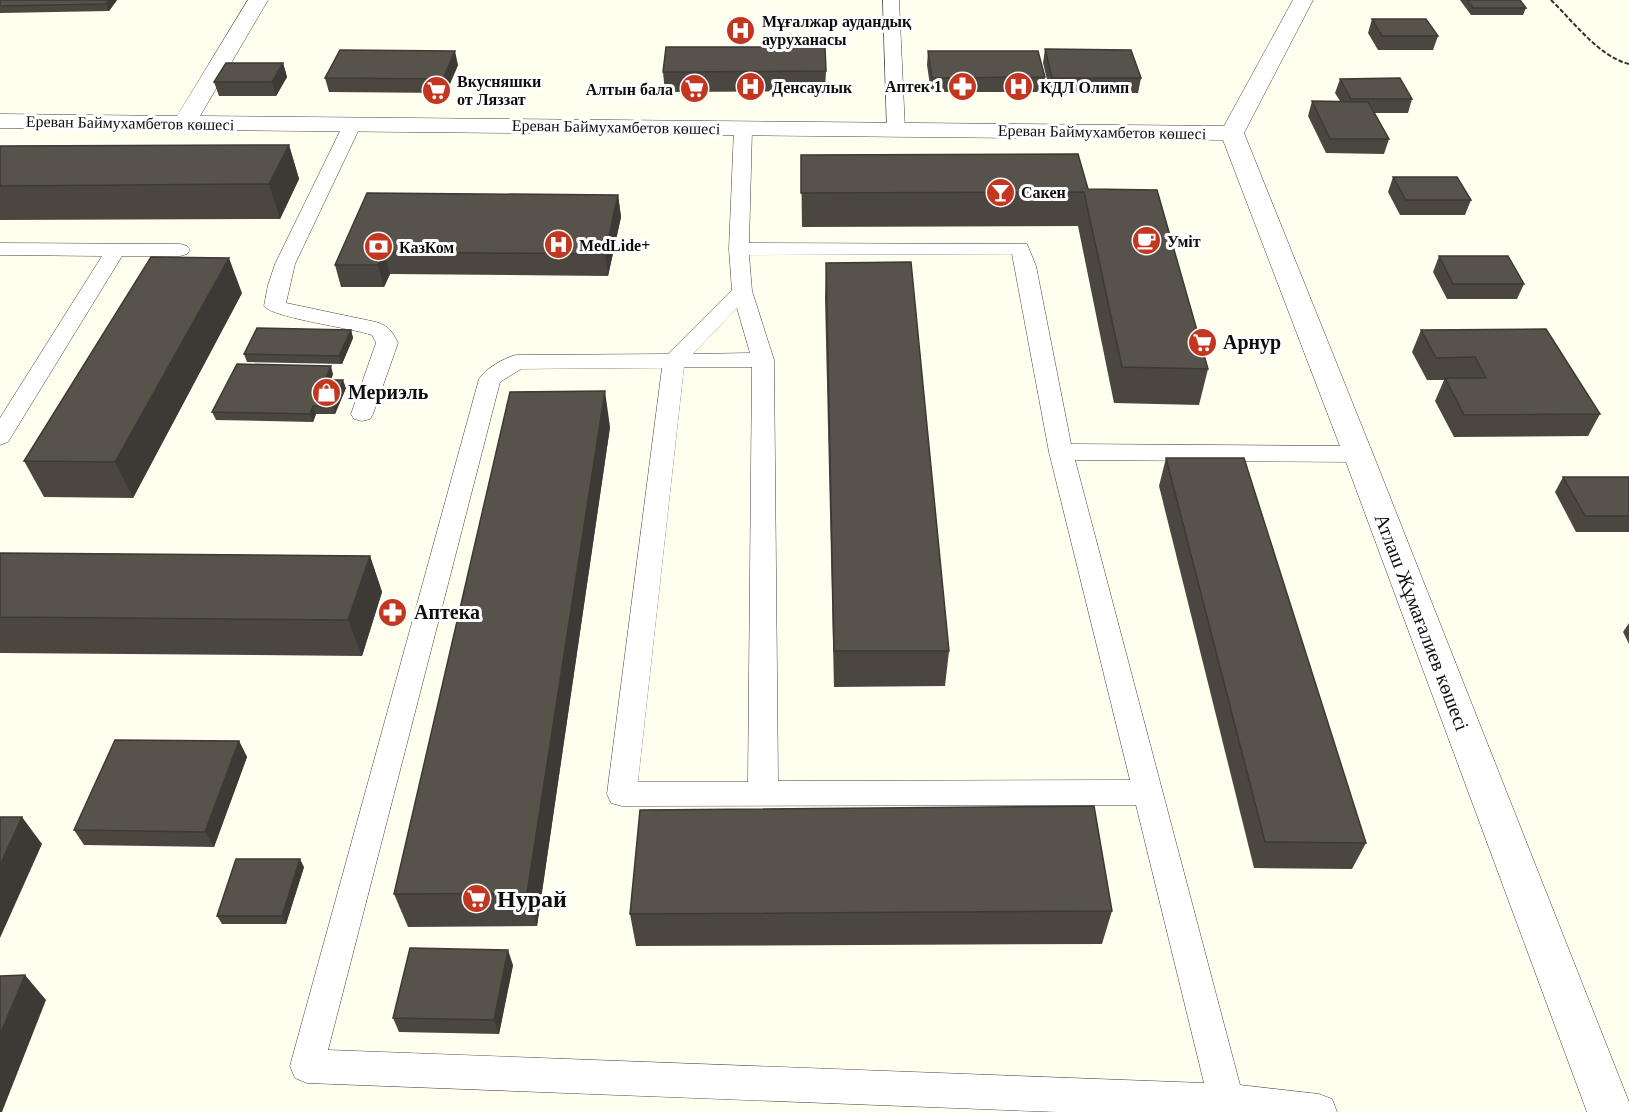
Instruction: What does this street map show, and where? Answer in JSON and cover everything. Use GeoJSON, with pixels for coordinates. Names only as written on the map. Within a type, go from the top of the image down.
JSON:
{"type":"FeatureCollection","features":[{"type":"Feature","properties":{"kind":"street"},"geometry":{"type":"LineString","coordinates":[[184,123],[258,0]]}},
{"type":"Feature","properties":{"kind":"street"},"geometry":{"type":"LineString","coordinates":[[1232,133],[1303,0]]}},
{"type":"Feature","properties":{"kind":"street","name":"Ереван Баймухамбетов көшесі"},"geometry":{"type":"LineString","coordinates":[[0,121],[1232,133]]}},
{"type":"Feature","properties":{"kind":"street","name":"Атлаш Жұмағалиев көшесі"},"geometry":{"type":"LineString","coordinates":[[1232,133],[1358,454],[1610,1112]]}},
{"type":"Feature","properties":{"kind":"lane"},"geometry":{"type":"LineString","coordinates":[[891,0],[896,130]]}},
{"type":"Feature","properties":{"kind":"lane"},"geometry":{"type":"LineString","coordinates":[[352,125],[285,264],[278,285],[275,306],[294,313],[364,324],[381,331],[387,343],[362,414]]}},
{"type":"Feature","properties":{"kind":"lane"},"geometry":{"type":"LineString","coordinates":[[742,129],[739,249],[742,291],[763,360],[763,794]]}},
{"type":"Feature","properties":{"kind":"lane"},"geometry":{"type":"LineString","coordinates":[[739,249],[1020,248],[1026,266],[1061,452],[1228,1106]]}},
{"type":"Feature","properties":{"kind":"lane"},"geometry":{"type":"LineString","coordinates":[[0,249],[180,250]]}},
{"type":"Feature","properties":{"kind":"lane"},"geometry":{"type":"LineString","coordinates":[[0,437],[115,250]]}},
{"type":"Feature","properties":{"kind":"lane"},"geometry":{"type":"LineString","coordinates":[[742,291],[674,361],[622,794],[1148,792]]}},
{"type":"Feature","properties":{"kind":"lane"},"geometry":{"type":"LineString","coordinates":[[763,360],[516,362],[490,379],[307,1066],[1228,1106],[1319,1112]]}},
{"type":"Feature","properties":{"kind":"lane"},"geometry":{"type":"LineString","coordinates":[[1061,452],[1358,454]]}},
{"type":"Feature","properties":{"kind":"path"},"geometry":{"type":"LineString","coordinates":[[1551,0],[1610,56],[1624,64],[1629,64]]}},
{"type":"Feature","properties":{"kind":"building"},"geometry":{"type":"Polygon","coordinates":[[[0,0],[109,0],[106,4],[0,6],[0,0]]]}},
{"type":"Feature","properties":{"kind":"building"},"geometry":{"type":"Polygon","coordinates":[[[1467,0],[1520,0],[1526,8],[1473,8],[1467,0]]]}},
{"type":"Feature","properties":{"kind":"building"},"geometry":{"type":"Polygon","coordinates":[[[1372,19],[1426,19],[1438,36],[1382,36],[1372,19]]]}},
{"type":"Feature","properties":{"kind":"building"},"geometry":{"type":"Polygon","coordinates":[[[666,47],[825,47],[826,71],[663,72],[666,47]]]}},
{"type":"Feature","properties":{"kind":"building"},"geometry":{"type":"Polygon","coordinates":[[[1045,49],[1131,50],[1141,78],[1052,78],[1045,49]]]}},
{"type":"Feature","properties":{"kind":"building"},"geometry":{"type":"Polygon","coordinates":[[[340,50],[455,51],[443,79],[325,78],[340,50]]]}},
{"type":"Feature","properties":{"kind":"building"},"geometry":{"type":"Polygon","coordinates":[[[928,51],[1038,51],[1045,77],[932,78],[928,51]]]}},
{"type":"Feature","properties":{"kind":"building"},"geometry":{"type":"Polygon","coordinates":[[[226,63],[283,63],[272,82],[214,82],[226,63]]]}},
{"type":"Feature","properties":{"kind":"building"},"geometry":{"type":"Polygon","coordinates":[[[1400,78],[1412,99],[1351,99],[1340,79],[1400,78]]]}},
{"type":"Feature","properties":{"kind":"building"},"geometry":{"type":"Polygon","coordinates":[[[1312,101],[1368,102],[1389,139],[1330,139],[1312,101]]]}},
{"type":"Feature","properties":{"kind":"building"},"geometry":{"type":"Polygon","coordinates":[[[289,145],[269,184],[0,186],[0,146],[289,145]]]}},
{"type":"Feature","properties":{"kind":"building"},"geometry":{"type":"Polygon","coordinates":[[[1078,154],[1088,189],[1157,190],[1208,369],[1122,367],[1084,192],[801,193],[801,155],[1078,154]]]}},
{"type":"Feature","properties":{"kind":"building"},"geometry":{"type":"Polygon","coordinates":[[[1393,177],[1457,177],[1471,200],[1406,200],[1393,177]]]}},
{"type":"Feature","properties":{"kind":"building"},"geometry":{"type":"Polygon","coordinates":[[[367,193],[618,195],[605,254],[384,252],[378,265],[335,265],[367,193]]]}},
{"type":"Feature","properties":{"kind":"building"},"geometry":{"type":"Polygon","coordinates":[[[1439,256],[1508,256],[1524,284],[1453,284],[1439,256]]]}},
{"type":"Feature","properties":{"kind":"building"},"geometry":{"type":"Polygon","coordinates":[[[151,257],[229,258],[115,462],[24,461],[151,257]]]}},
{"type":"Feature","properties":{"kind":"building"},"geometry":{"type":"Polygon","coordinates":[[[911,262],[949,651],[834,651],[826,263],[911,262]]]}},
{"type":"Feature","properties":{"kind":"building"},"geometry":{"type":"Polygon","coordinates":[[[257,328],[351,330],[339,356],[244,354],[257,328]]]}},
{"type":"Feature","properties":{"kind":"building"},"geometry":{"type":"Polygon","coordinates":[[[1546,329],[1600,414],[1464,415],[1445,378],[1486,378],[1475,357],[1436,358],[1421,330],[1546,329]]]}},
{"type":"Feature","properties":{"kind":"building"},"geometry":{"type":"Polygon","coordinates":[[[237,364],[331,366],[325,380],[343,380],[333,406],[313,406],[310,414],[212,412],[237,364]]]}},
{"type":"Feature","properties":{"kind":"building"},"geometry":{"type":"Polygon","coordinates":[[[605,391],[527,893],[394,894],[510,392],[605,391]]]}},
{"type":"Feature","properties":{"kind":"building"},"geometry":{"type":"Polygon","coordinates":[[[1166,458],[1244,458],[1366,843],[1265,842],[1166,458]]]}},
{"type":"Feature","properties":{"kind":"building"},"geometry":{"type":"Polygon","coordinates":[[[1563,477],[1629,477],[1629,516],[1585,516],[1563,477]]]}},
{"type":"Feature","properties":{"kind":"building"},"geometry":{"type":"Polygon","coordinates":[[[0,553],[370,556],[348,620],[0,617],[0,553]]]}},
{"type":"Feature","properties":{"kind":"building"},"geometry":{"type":"Polygon","coordinates":[[[115,740],[239,741],[205,832],[74,830],[115,740]]]}},
{"type":"Feature","properties":{"kind":"building"},"geometry":{"type":"Polygon","coordinates":[[[1094,806],[1112,911],[630,914],[640,810],[1094,806]]]}},
{"type":"Feature","properties":{"kind":"building"},"geometry":{"type":"Polygon","coordinates":[[[0,817],[22,817],[0,865],[0,817]]]}},
{"type":"Feature","properties":{"kind":"building"},"geometry":{"type":"Polygon","coordinates":[[[236,859],[300,859],[282,916],[217,916],[236,859]]]}},
{"type":"Feature","properties":{"kind":"building"},"geometry":{"type":"Polygon","coordinates":[[[410,948],[508,950],[494,1020],[393,1018],[410,948]]]}},
{"type":"Feature","properties":{"kind":"building"},"geometry":{"type":"Polygon","coordinates":[[[25,975],[0,1035],[0,976],[25,975]]]}},
{"type":"Feature","properties":{"kind":"place","name":"Мұғалжар аудандық ауруханасы"},"geometry":{"type":"Point","coordinates":[741,30]}},
{"type":"Feature","properties":{"kind":"place","name":"Аптек 1"},"geometry":{"type":"Point","coordinates":[963,86]}},
{"type":"Feature","properties":{"kind":"place","name":"Денсаулык"},"geometry":{"type":"Point","coordinates":[751,87]}},
{"type":"Feature","properties":{"kind":"place","name":"КДЛ Олимп"},"geometry":{"type":"Point","coordinates":[1019,87]}},
{"type":"Feature","properties":{"kind":"place","name":"Алтын бала"},"geometry":{"type":"Point","coordinates":[694,89]}},
{"type":"Feature","properties":{"kind":"place","name":"Вкусняшки от Ляззат"},"geometry":{"type":"Point","coordinates":[436,90]}},
{"type":"Feature","properties":{"kind":"place","name":"Сакен"},"geometry":{"type":"Point","coordinates":[1000,192]}},
{"type":"Feature","properties":{"kind":"place","name":"Умiт"},"geometry":{"type":"Point","coordinates":[1146,241]}},
{"type":"Feature","properties":{"kind":"place","name":"MedLide+"},"geometry":{"type":"Point","coordinates":[558,245]}},
{"type":"Feature","properties":{"kind":"place","name":"КазКом"},"geometry":{"type":"Point","coordinates":[378,247]}},
{"type":"Feature","properties":{"kind":"place","name":"Арнур"},"geometry":{"type":"Point","coordinates":[1202,342]}},
{"type":"Feature","properties":{"kind":"place","name":"Мериэль"},"geometry":{"type":"Point","coordinates":[327,392]}},
{"type":"Feature","properties":{"kind":"place","name":"Аптека"},"geometry":{"type":"Point","coordinates":[393,612]}},
{"type":"Feature","properties":{"kind":"place","name":"Нурай"},"geometry":{"type":"Point","coordinates":[476,899]}}]}
